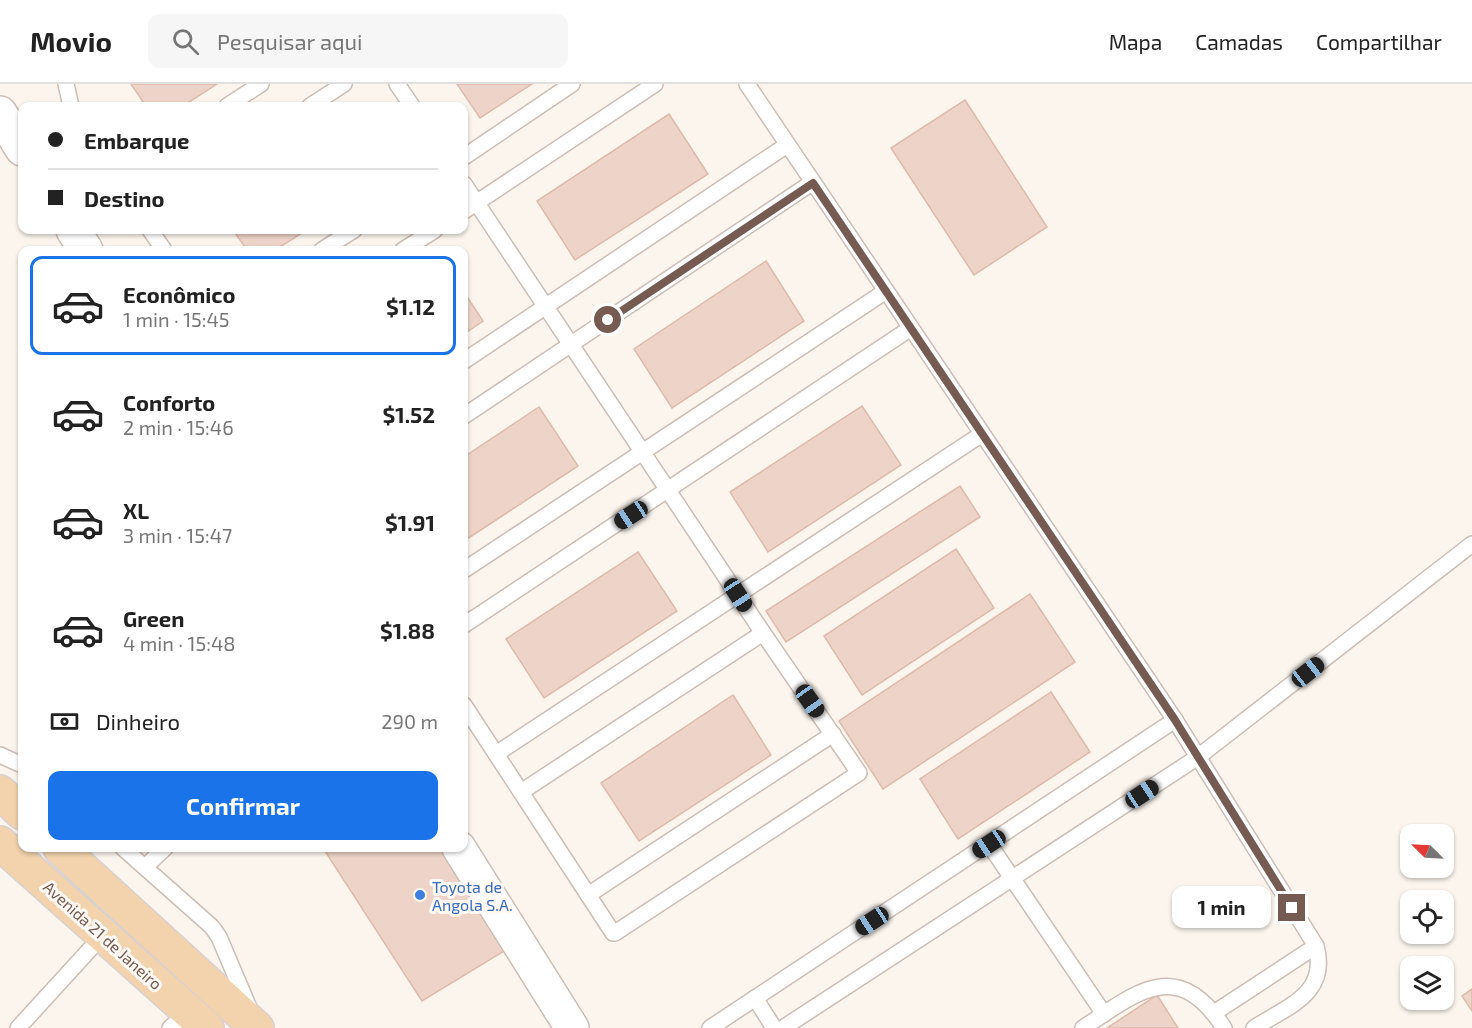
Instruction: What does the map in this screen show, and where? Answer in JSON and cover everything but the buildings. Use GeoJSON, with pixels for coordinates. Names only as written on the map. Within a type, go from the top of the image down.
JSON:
{"type":"FeatureCollection","features":[{"type":"Feature","properties":{"kind":"main road"},"geometry":{"type":"LineString","coordinates":[[0,792],[18,809]]}},
{"type":"Feature","properties":{"kind":"main road","name":"Avenida 21 de Janeiro"},"geometry":{"type":"LineString","coordinates":[[0,843],[103,935],[188,1022]]}},
{"type":"Feature","properties":{"kind":"main road"},"geometry":{"type":"LineString","coordinates":[[64,852],[257,1028]]}},
{"type":"Feature","properties":{"kind":"street"},"geometry":{"type":"LineString","coordinates":[[0,113],[18,142]]}},
{"type":"Feature","properties":{"kind":"street"},"geometry":{"type":"LineString","coordinates":[[462,852],[572,1028]]}},
{"type":"Feature","properties":{"kind":"lane"},"geometry":{"type":"LineString","coordinates":[[66,84],[70,102]]}},
{"type":"Feature","properties":{"kind":"lane"},"geometry":{"type":"LineString","coordinates":[[233,102],[261,84]]}},
{"type":"Feature","properties":{"kind":"lane"},"geometry":{"type":"LineString","coordinates":[[316,102],[344,84]]}},
{"type":"Feature","properties":{"kind":"lane"},"geometry":{"type":"LineString","coordinates":[[397,84],[409,102]]}},
{"type":"Feature","properties":{"kind":"lane"},"geometry":{"type":"LineString","coordinates":[[468,154],[572,84]]}},
{"type":"Feature","properties":{"kind":"lane"},"geometry":{"type":"LineString","coordinates":[[468,711],[610,931],[615,933],[859,774],[545,307],[470,207],[655,84]]}},
{"type":"Feature","properties":{"kind":"lane"},"geometry":{"type":"LineString","coordinates":[[747,84],[1175,720],[1316,946],[1319,957],[1318,976],[1308,993],[1254,1028]]}},
{"type":"Feature","properties":{"kind":"lane"},"geometry":{"type":"LineString","coordinates":[[468,358],[788,145]]}},
{"type":"Feature","properties":{"kind":"lane"},"geometry":{"type":"LineString","coordinates":[[468,413],[813,183]]}},
{"type":"Feature","properties":{"kind":"lane"},"geometry":{"type":"LineString","coordinates":[[328,246],[348,234]]}},
{"type":"Feature","properties":{"kind":"lane"},"geometry":{"type":"LineString","coordinates":[[409,246],[429,234]]}},
{"type":"Feature","properties":{"kind":"lane"},"geometry":{"type":"LineString","coordinates":[[468,567],[886,291]]}},
{"type":"Feature","properties":{"kind":"lane"},"geometry":{"type":"LineString","coordinates":[[468,622],[911,328]]}},
{"type":"Feature","properties":{"kind":"lane"},"geometry":{"type":"LineString","coordinates":[[496,754],[982,434]]}},
{"type":"Feature","properties":{"kind":"lane"},"geometry":{"type":"LineString","coordinates":[[783,1028],[1198,757],[1472,544]]}},
{"type":"Feature","properties":{"kind":"lane"},"geometry":{"type":"LineString","coordinates":[[521,792],[763,633]]}},
{"type":"Feature","properties":{"kind":"lane"},"geometry":{"type":"LineString","coordinates":[[710,1028],[1175,720]]}},
{"type":"Feature","properties":{"kind":"lane"},"geometry":{"type":"LineString","coordinates":[[588,895],[833,734]]}},
{"type":"Feature","properties":{"kind":"lane"},"geometry":{"type":"LineString","coordinates":[[0,755],[18,763]]}},
{"type":"Feature","properties":{"kind":"lane"},"geometry":{"type":"LineString","coordinates":[[989,844],[1104,1014]]}},
{"type":"Feature","properties":{"kind":"lane"},"geometry":{"type":"LineString","coordinates":[[128,852],[212,927],[219,937],[257,1028]]}},
{"type":"Feature","properties":{"kind":"lane"},"geometry":{"type":"LineString","coordinates":[[145,867],[161,852]]}},
{"type":"Feature","properties":{"kind":"lane"},"geometry":{"type":"LineString","coordinates":[[18,1028],[103,935]]}},
{"type":"Feature","properties":{"kind":"lane"},"geometry":{"type":"LineString","coordinates":[[1214,1013],[1316,946]]}},
{"type":"Feature","properties":{"kind":"lane"},"geometry":{"type":"LineString","coordinates":[[1083,1028],[1145,989],[1162,987],[1177,988],[1193,994],[1205,1002],[1224,1028]]}},
{"type":"Feature","properties":{"kind":"lane"},"geometry":{"type":"LineString","coordinates":[[755,998],[774,1028]]}},
{"type":"Feature","properties":{"kind":"place","name":"Toyota de Angola S.A."},"geometry":{"type":"Point","coordinates":[420,895]}},
{"type":"Feature","properties":{"kind":"route"},"geometry":{"type":"LineString","coordinates":[[608,320],[813,183],[1175,720],[1292,908]]}}]}
